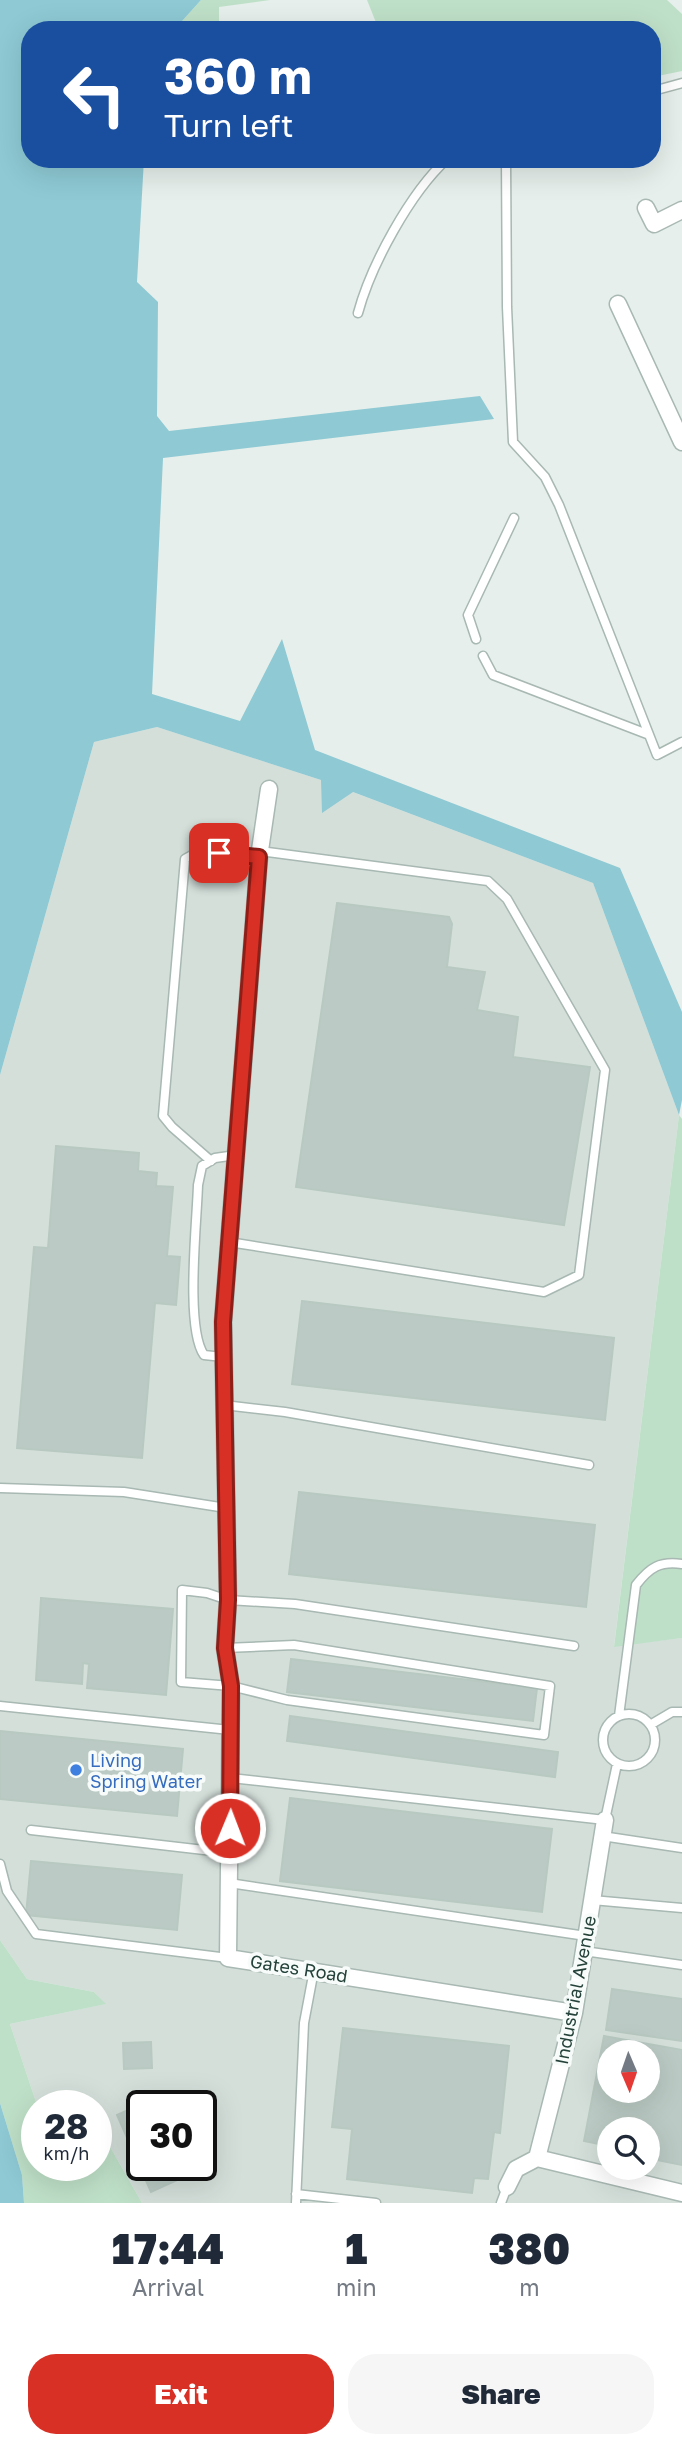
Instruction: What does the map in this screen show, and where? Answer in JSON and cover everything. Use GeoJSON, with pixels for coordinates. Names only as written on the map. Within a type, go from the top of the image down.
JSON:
{"type":"FeatureCollection","features":[{"type":"Feature","properties":{"kind":"street"},"geometry":{"type":"LineString","coordinates":[[646,208],[653,223],[682,210]]}},
{"type":"Feature","properties":{"kind":"street"},"geometry":{"type":"LineString","coordinates":[[618,304],[682,442]]}},
{"type":"Feature","properties":{"kind":"street","name":"Gates Road"},"geometry":{"type":"LineString","coordinates":[[269,789],[260,854],[229,1242],[223,1357],[228,1600],[225,1648],[231,1686],[228,1958],[573,2013]]}},
{"type":"Feature","properties":{"kind":"street","name":"Industrial Avenue"},"geometry":{"type":"LineString","coordinates":[[537,2158],[573,2013],[604,1828]]}},
{"type":"Feature","properties":{"kind":"street"},"geometry":{"type":"LineString","coordinates":[[507,2187],[516,2169],[537,2158],[682,2193]]}},
{"type":"Feature","properties":{"kind":"lane"},"geometry":{"type":"LineString","coordinates":[[661,89],[682,83]]}},
{"type":"Feature","properties":{"kind":"lane"},"geometry":{"type":"LineString","coordinates":[[358,313],[364,291],[402,218],[437,168]]}},
{"type":"Feature","properties":{"kind":"lane"},"geometry":{"type":"LineString","coordinates":[[506,168],[507,307],[513,442],[545,477],[559,505],[657,755],[682,742]]}},
{"type":"Feature","properties":{"kind":"lane"},"geometry":{"type":"LineString","coordinates":[[476,639],[468,615],[514,518]]}},
{"type":"Feature","properties":{"kind":"lane"},"geometry":{"type":"LineString","coordinates":[[483,656],[493,676],[647,734]]}},
{"type":"Feature","properties":{"kind":"lane"},"geometry":{"type":"LineString","coordinates":[[211,1160],[163,1116],[185,859],[199,851],[260,854],[488,881],[507,899],[605,1070],[579,1275],[544,1292],[229,1242]]}},
{"type":"Feature","properties":{"kind":"lane"},"geometry":{"type":"LineString","coordinates":[[223,1357],[204,1355],[200,1349],[194,1308],[198,1185],[202,1166],[211,1160],[236,1156]]}},
{"type":"Feature","properties":{"kind":"lane"},"geometry":{"type":"LineString","coordinates":[[224,1405],[285,1412],[589,1465]]}},
{"type":"Feature","properties":{"kind":"lane"},"geometry":{"type":"LineString","coordinates":[[0,1488],[124,1492],[226,1508]]}},
{"type":"Feature","properties":{"kind":"lane"},"geometry":{"type":"LineString","coordinates":[[619,1716],[636,1585],[648,1570],[665,1562],[682,1564]]}},
{"type":"Feature","properties":{"kind":"lane"},"geometry":{"type":"LineString","coordinates":[[225,1648],[294,1644],[551,1686],[544,1735],[287,1700],[231,1686],[181,1682],[182,1590],[207,1593],[228,1600],[295,1604],[574,1646]]}},
{"type":"Feature","properties":{"kind":"lane"},"geometry":{"type":"LineString","coordinates":[[0,1706],[230,1730]]}},
{"type":"Feature","properties":{"kind":"lane"},"geometry":{"type":"LineString","coordinates":[[650,1725],[672,1712],[682,1712]]}},
{"type":"Feature","properties":{"kind":"lane"},"geometry":{"type":"LineString","coordinates":[[636,1715],[650,1725],[655,1741],[649,1757],[634,1766],[617,1764],[605,1752],[603,1735],[611,1720],[619,1716],[636,1715]]}},
{"type":"Feature","properties":{"kind":"lane"},"geometry":{"type":"LineString","coordinates":[[604,1828],[617,1764]]}},
{"type":"Feature","properties":{"kind":"lane"},"geometry":{"type":"LineString","coordinates":[[231,1778],[604,1828],[682,1848]]}},
{"type":"Feature","properties":{"kind":"lane"},"geometry":{"type":"LineString","coordinates":[[31,1830],[230,1853]]}},
{"type":"Feature","properties":{"kind":"lane"},"geometry":{"type":"LineString","coordinates":[[0,1864],[7,1891],[36,1934],[228,1958]]}},
{"type":"Feature","properties":{"kind":"lane"},"geometry":{"type":"LineString","coordinates":[[229,1883],[585,1944],[682,1965]]}},
{"type":"Feature","properties":{"kind":"lane"},"geometry":{"type":"LineString","coordinates":[[592,1900],[682,1908]]}},
{"type":"Feature","properties":{"kind":"lane"},"geometry":{"type":"LineString","coordinates":[[314,1970],[303,2023],[296,2199],[376,2203]]}},
{"type":"Feature","properties":{"kind":"lane"},"geometry":{"type":"LineString","coordinates":[[500,2203],[507,2187]]}},
{"type":"Feature","properties":{"kind":"shaded area"},"geometry":{"type":"Polygon","coordinates":[[[157,727],[321,780],[593,883],[679,1115],[614,1646],[682,1638],[682,2203],[142,2203],[130,2181],[217,2181],[217,2090],[126,2090],[126,2175],[112,2150],[112,2090],[32,2090],[10,2024],[105,2004],[94,1992],[27,1979],[0,1940],[0,1075],[94,742],[157,727]]]}},
{"type":"Feature","properties":{"kind":"green space"},"geometry":{"type":"Polygon","coordinates":[[[201,0],[270,0],[219,7],[219,21],[182,21],[201,0]]]}},
{"type":"Feature","properties":{"kind":"green space"},"geometry":{"type":"Polygon","coordinates":[[[367,0],[667,0],[682,14],[682,71],[661,75],[661,21],[375,21],[367,0]]]}},
{"type":"Feature","properties":{"kind":"green space"},"geometry":{"type":"Polygon","coordinates":[[[679,1115],[682,1119],[682,1638],[614,1647],[679,1115]]]}},
{"type":"Feature","properties":{"kind":"green space"},"geometry":{"type":"Polygon","coordinates":[[[0,1940],[27,1979],[94,1992],[106,2004],[10,2024],[32,2090],[21,2090],[21,2172],[0,2103],[0,1940]]]}},
{"type":"Feature","properties":{"kind":"green space"},"geometry":{"type":"Polygon","coordinates":[[[112,2150],[126,2175],[126,2181],[130,2181],[142,2203],[24,2203],[22,2181],[112,2181],[112,2150]]]}},
{"type":"Feature","properties":{"kind":"water"},"geometry":{"type":"Polygon","coordinates":[[[0,0],[201,0],[182,21],[21,21],[21,168],[143,168],[137,282],[158,302],[157,416],[169,431],[480,396],[494,419],[163,458],[152,694],[240,721],[282,639],[315,750],[620,868],[682,1012],[682,1100],[679,1115],[593,883],[353,792],[322,813],[321,780],[157,727],[94,742],[0,1075],[0,0]]]}},
{"type":"Feature","properties":{"kind":"water"},"geometry":{"type":"Polygon","coordinates":[[[0,2103],[21,2172],[24,2203],[0,2203],[0,2103]]]}},
{"type":"Feature","properties":{"kind":"building"},"geometry":{"type":"Polygon","coordinates":[[[337,903],[449,917],[452,924],[447,967],[485,972],[477,1010],[518,1017],[513,1057],[590,1067],[564,1225],[296,1187],[337,903]]]}},
{"type":"Feature","properties":{"kind":"building"},"geometry":{"type":"Polygon","coordinates":[[[56,1146],[139,1153],[138,1171],[157,1173],[156,1186],[173,1187],[167,1256],[180,1257],[176,1305],[155,1303],[142,1458],[17,1448],[34,1247],[48,1248],[56,1146]]]}},
{"type":"Feature","properties":{"kind":"building"},"geometry":{"type":"Polygon","coordinates":[[[302,1301],[614,1338],[605,1420],[292,1384],[302,1301]]]}},
{"type":"Feature","properties":{"kind":"building"},"geometry":{"type":"Polygon","coordinates":[[[299,1492],[595,1525],[586,1607],[289,1574],[299,1492]]]}},
{"type":"Feature","properties":{"kind":"building"},"geometry":{"type":"Polygon","coordinates":[[[41,1598],[173,1609],[166,1695],[87,1688],[89,1664],[83,1663],[82,1684],[36,1680],[41,1598]]]}},
{"type":"Feature","properties":{"kind":"building"},"geometry":{"type":"Polygon","coordinates":[[[291,1659],[537,1688],[533,1721],[287,1692],[291,1659]]]}},
{"type":"Feature","properties":{"kind":"building"},"geometry":{"type":"Polygon","coordinates":[[[290,1716],[558,1752],[555,1777],[287,1741],[290,1716]]]}},
{"type":"Feature","properties":{"kind":"building"},"geometry":{"type":"Polygon","coordinates":[[[0,1731],[183,1749],[177,1816],[0,1799],[0,1731]]]}},
{"type":"Feature","properties":{"kind":"building"},"geometry":{"type":"Polygon","coordinates":[[[290,1798],[552,1829],[542,1912],[280,1881],[290,1798]]]}},
{"type":"Feature","properties":{"kind":"building"},"geometry":{"type":"Polygon","coordinates":[[[31,1861],[182,1875],[177,1930],[26,1915],[31,1861]]]}},
{"type":"Feature","properties":{"kind":"building"},"geometry":{"type":"Polygon","coordinates":[[[612,1989],[682,1999],[682,2041],[606,2030],[612,1989]]]}},
{"type":"Feature","properties":{"kind":"building"},"geometry":{"type":"Polygon","coordinates":[[[343,2028],[509,2046],[500,2133],[494,2132],[488,2179],[474,2178],[472,2193],[347,2179],[352,2129],[332,2127],[343,2028]]]}},
{"type":"Feature","properties":{"kind":"building"},"geometry":{"type":"Polygon","coordinates":[[[604,2036],[626,2040],[603,2040],[604,2036]]]}},
{"type":"Feature","properties":{"kind":"building"},"geometry":{"type":"Polygon","coordinates":[[[151,2042],[152,2068],[124,2069],[123,2043],[151,2042]]]}},
{"type":"Feature","properties":{"kind":"building"},"geometry":{"type":"Polygon","coordinates":[[[660,2046],[682,2050],[682,2165],[660,2161],[660,2117],[597,2117],[597,2144],[584,2141],[597,2073],[597,2104],[660,2104],[660,2046]]]}},
{"type":"Feature","properties":{"kind":"building"},"geometry":{"type":"Polygon","coordinates":[[[126,2111],[126,2135],[117,2115],[126,2111]]]}},
{"type":"Feature","properties":{"kind":"building"},"geometry":{"type":"Polygon","coordinates":[[[146,2181],[175,2181],[151,2192],[146,2181]]]}},
{"type":"Feature","properties":{"kind":"place","name":"Living Spring Water"},"geometry":{"type":"Point","coordinates":[76,1770]}},
{"type":"Feature","properties":{"kind":"route"},"geometry":{"type":"LineString","coordinates":[[219,853],[259,857],[223,1322],[228,1600],[225,1648],[231,1686],[230,1828]]}}]}
